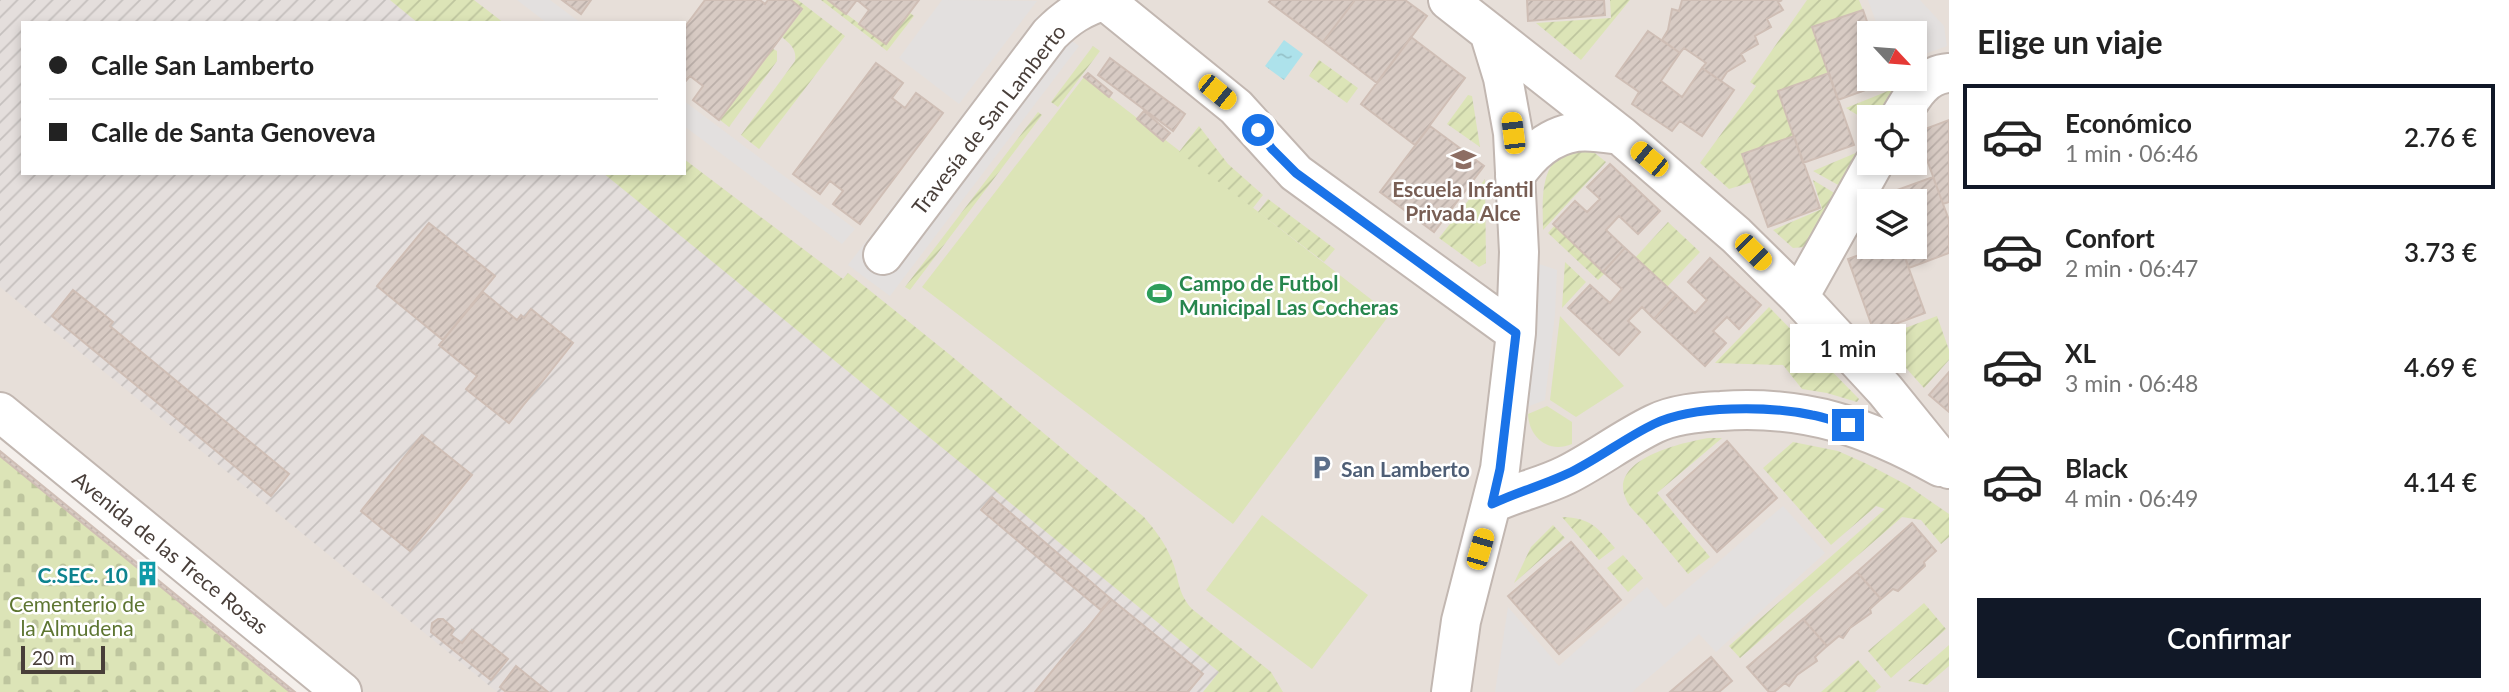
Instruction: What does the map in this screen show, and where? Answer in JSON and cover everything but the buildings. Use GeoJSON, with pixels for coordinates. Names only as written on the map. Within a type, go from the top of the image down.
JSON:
{"type":"FeatureCollection","features":[{"type":"Feature","properties":{"kind":"street","name":"Travesía de San Lamberto"},"geometry":{"type":"LineString","coordinates":[[883,256],[1050,34],[1081,8],[1105,0]]}},
{"type":"Feature","properties":{"kind":"street"},"geometry":{"type":"LineString","coordinates":[[1105,0],[1236,107],[1296,173],[1516,333]]}},
{"type":"Feature","properties":{"kind":"street"},"geometry":{"type":"LineString","coordinates":[[1467,10],[1620,135],[1736,235],[1799,297],[1885,390],[1949,470]]}},
{"type":"Feature","properties":{"kind":"street"},"geometry":{"type":"LineString","coordinates":[[1451,692],[1461,621],[1500,469],[1516,333],[1519,252],[1509,104],[1467,10]]}},
{"type":"Feature","properties":{"kind":"street"},"geometry":{"type":"LineString","coordinates":[[1907,105],[1923,82],[1938,74],[1949,73]]}},
{"type":"Feature","properties":{"kind":"street"},"geometry":{"type":"LineString","coordinates":[[1515,176],[1528,157],[1560,137],[1577,132],[1620,135]]}},
{"type":"Feature","properties":{"kind":"street"},"geometry":{"type":"LineString","coordinates":[[1799,297],[1867,175]]}},
{"type":"Feature","properties":{"kind":"street"},"geometry":{"type":"LineString","coordinates":[[1492,504],[1577,470],[1656,423],[1697,412],[1743,409],[1813,415],[1848,425],[1949,470]]}},
{"type":"Feature","properties":{"kind":"street","name":"Avenida de las Trece Rosas"},"geometry":{"type":"LineString","coordinates":[[0,412],[342,692]]}},
{"type":"Feature","properties":{"kind":"shaded area"},"geometry":{"type":"Polygon","coordinates":[[[0,0],[1949,0],[1949,692],[342,692],[0,412],[0,0]]]}},
{"type":"Feature","properties":{"kind":"shaded area"},"geometry":{"type":"Polygon","coordinates":[[[0,0],[390,0],[416,21],[21,21],[21,175],[605,175],[1219,672],[1203,692],[497,692],[0,287],[0,0]]]}},
{"type":"Feature","properties":{"kind":"shaded area"},"geometry":{"type":"Polygon","coordinates":[[[517,0],[550,0],[578,21],[544,21],[517,0]]]}},
{"type":"Feature","properties":{"kind":"shaded area"},"geometry":{"type":"Polygon","coordinates":[[[942,0],[1037,1],[959,104],[899,58],[942,0]]]}},
{"type":"Feature","properties":{"kind":"shaded area"},"geometry":{"type":"Polygon","coordinates":[[[1868,0],[1920,0],[1944,26],[1947,46],[1927,53],[1927,21],[1876,21],[1868,0]]]}},
{"type":"Feature","properties":{"kind":"shaded area"},"geometry":{"type":"Polygon","coordinates":[[[1037,16],[1079,46],[890,296],[848,265],[1037,16]]]}},
{"type":"Feature","properties":{"kind":"shaded area"},"geometry":{"type":"Polygon","coordinates":[[[686,102],[855,229],[842,244],[686,127],[686,102]]]}},
{"type":"Feature","properties":{"kind":"shaded area"},"geometry":{"type":"Polygon","coordinates":[[[1536,263],[1557,270],[1555,314],[1545,400],[1522,409],[1536,263]]]}},
{"type":"Feature","properties":{"kind":"shaded area"},"geometry":{"type":"Polygon","coordinates":[[[1783,506],[1825,553],[1716,652],[1699,634],[1632,692],[1495,692],[1508,607],[1559,666],[1647,587],[1665,608],[1783,506]]]}},
{"type":"Feature","properties":{"kind":"green space"},"geometry":{"type":"Polygon","coordinates":[[[390,0],[474,0],[501,21],[416,21],[390,0]]]}},
{"type":"Feature","properties":{"kind":"green space"},"geometry":{"type":"Polygon","coordinates":[[[791,0],[798,0],[845,36],[759,149],[741,135],[795,61],[794,50],[782,37],[803,9],[791,0]]]}},
{"type":"Feature","properties":{"kind":"green space"},"geometry":{"type":"Polygon","coordinates":[[[821,0],[828,0],[886,44],[910,13],[914,16],[887,51],[821,0]]]}},
{"type":"Feature","properties":{"kind":"green space"},"geometry":{"type":"Polygon","coordinates":[[[1610,0],[1630,0],[1581,60],[1536,23],[1611,18],[1610,0]]]}},
{"type":"Feature","properties":{"kind":"green space"},"geometry":{"type":"Polygon","coordinates":[[[1807,0],[1859,0],[1863,10],[1813,27],[1829,73],[1778,91],[1794,136],[1742,154],[1752,182],[1729,189],[1700,163],[1756,86],[1750,82],[1807,0]]]}},
{"type":"Feature","properties":{"kind":"green space"},"geometry":{"type":"Polygon","coordinates":[[[1093,46],[1100,51],[1058,107],[1051,102],[1093,46]]]}},
{"type":"Feature","properties":{"kind":"green space"},"geometry":{"type":"Polygon","coordinates":[[[773,49],[777,51],[777,61],[729,127],[720,120],[773,49]]]}},
{"type":"Feature","properties":{"kind":"green space"},"geometry":{"type":"Polygon","coordinates":[[[1319,60],[1358,88],[1347,103],[1309,76],[1319,60]]]}},
{"type":"Feature","properties":{"kind":"green space","name":"Campo de Futbol Municipal Las Cocheras"},"geometry":{"type":"Polygon","coordinates":[[[1084,77],[1390,314],[1233,524],[922,287],[1084,77]]]}},
{"type":"Feature","properties":{"kind":"green space"},"geometry":{"type":"Polygon","coordinates":[[[1892,91],[1884,105],[1857,105],[1857,115],[1846,108],[1892,91]]]}},
{"type":"Feature","properties":{"kind":"green space"},"geometry":{"type":"Polygon","coordinates":[[[1468,95],[1472,96],[1480,147],[1447,124],[1468,95]]]}},
{"type":"Feature","properties":{"kind":"green space"},"geometry":{"type":"Polygon","coordinates":[[[1038,112],[1042,115],[910,290],[905,287],[1038,112]]]}},
{"type":"Feature","properties":{"kind":"green space"},"geometry":{"type":"Polygon","coordinates":[[[1199,126],[1228,164],[1263,195],[1253,208],[1179,152],[1199,126]]]}},
{"type":"Feature","properties":{"kind":"green space"},"geometry":{"type":"Polygon","coordinates":[[[1591,150],[1606,162],[1543,230],[1544,185],[1552,165],[1559,157],[1569,152],[1591,150]]]}},
{"type":"Feature","properties":{"kind":"green space"},"geometry":{"type":"Polygon","coordinates":[[[1857,152],[1840,186],[1813,171],[1857,152]]]}},
{"type":"Feature","properties":{"kind":"green space"},"geometry":{"type":"Polygon","coordinates":[[[686,161],[843,279],[848,273],[949,354],[1144,517],[1166,547],[1183,596],[1192,609],[1271,672],[1283,692],[1203,692],[1219,672],[605,175],[686,175],[686,161]]]}},
{"type":"Feature","properties":{"kind":"green space"},"geometry":{"type":"Polygon","coordinates":[[[1485,179],[1486,263],[1479,267],[1439,238],[1485,179]]]}},
{"type":"Feature","properties":{"kind":"green space"},"geometry":{"type":"Polygon","coordinates":[[[1813,180],[1836,194],[1808,243],[1804,247],[1793,248],[1773,230],[1822,209],[1813,180]]]}},
{"type":"Feature","properties":{"kind":"green space"},"geometry":{"type":"Polygon","coordinates":[[[1268,199],[1335,249],[1324,262],[1258,212],[1268,199]]]}},
{"type":"Feature","properties":{"kind":"green space"},"geometry":{"type":"Polygon","coordinates":[[[1668,222],[1700,252],[1667,287],[1635,258],[1668,222]]]}},
{"type":"Feature","properties":{"kind":"green space"},"geometry":{"type":"Polygon","coordinates":[[[1555,225],[1605,273],[1598,280],[1548,233],[1555,225]]]}},
{"type":"Feature","properties":{"kind":"green space"},"geometry":{"type":"Polygon","coordinates":[[[1565,262],[1586,282],[1562,308],[1565,262]]]}},
{"type":"Feature","properties":{"kind":"green space"},"geometry":{"type":"Polygon","coordinates":[[[1769,307],[1859,399],[1857,402],[1802,389],[1783,365],[1715,363],[1769,307]]]}},
{"type":"Feature","properties":{"kind":"green space"},"geometry":{"type":"Polygon","coordinates":[[[1560,316],[1624,386],[1576,417],[1550,400],[1560,316]]]}},
{"type":"Feature","properties":{"kind":"green space"},"geometry":{"type":"Polygon","coordinates":[[[1937,316],[1949,350],[1949,360],[1924,388],[1879,338],[1937,316]]]}},
{"type":"Feature","properties":{"kind":"green space"},"geometry":{"type":"Polygon","coordinates":[[[1547,406],[1572,422],[1572,444],[1563,447],[1548,445],[1532,430],[1528,414],[1547,406]]]}},
{"type":"Feature","properties":{"kind":"green space"},"geometry":{"type":"Polygon","coordinates":[[[1709,438],[1722,438],[1657,493],[1710,557],[1688,574],[1629,505],[1623,485],[1627,473],[1651,455],[1709,438]]]}},
{"type":"Feature","properties":{"kind":"green space"},"geometry":{"type":"Polygon","coordinates":[[[1793,442],[1838,451],[1907,485],[1949,514],[1949,537],[1941,544],[1921,520],[1902,517],[1740,658],[1729,646],[1885,509],[1876,506],[1831,545],[1763,468],[1793,442]]]}},
{"type":"Feature","properties":{"kind":"green space","name":"Cementerio de la Almudena"},"geometry":{"type":"Polygon","coordinates":[[[0,453],[295,692],[0,692],[0,453]]]}},
{"type":"Feature","properties":{"kind":"green space"},"geometry":{"type":"Polygon","coordinates":[[[1262,515],[1368,595],[1312,669],[1206,590],[1262,515]]]}},
{"type":"Feature","properties":{"kind":"green space"},"geometry":{"type":"Polygon","coordinates":[[[1562,517],[1580,519],[1593,525],[1615,548],[1599,560],[1562,517]]]}},
{"type":"Feature","properties":{"kind":"green space"},"geometry":{"type":"Polygon","coordinates":[[[1553,525],[1565,538],[1514,583],[1531,547],[1553,525]]]}},
{"type":"Feature","properties":{"kind":"green space"},"geometry":{"type":"Polygon","coordinates":[[[1623,555],[1643,578],[1628,592],[1607,568],[1623,555]]]}},
{"type":"Feature","properties":{"kind":"green space"},"geometry":{"type":"Polygon","coordinates":[[[1924,603],[1946,629],[1891,678],[1868,651],[1924,603]]]}},
{"type":"Feature","properties":{"kind":"green space"},"geometry":{"type":"Polygon","coordinates":[[[1949,645],[1949,666],[1927,685],[1908,681],[1949,645]]]}},
{"type":"Feature","properties":{"kind":"green space"},"geometry":{"type":"Polygon","coordinates":[[[1858,660],[1881,687],[1875,692],[1821,692],[1858,660]]]}},
{"type":"Feature","properties":{"kind":"water"},"geometry":{"type":"Polygon","coordinates":[[[1284,40],[1303,54],[1284,80],[1265,66],[1284,40]]]}},
{"type":"Feature","properties":{"kind":"place","name":"Escuela Infantil Privada Alce"},"geometry":{"type":"Point","coordinates":[1463,159]}},
{"type":"Feature","properties":{"kind":"place","name":"Campo de Futbol Municipal Las Cocheras"},"geometry":{"type":"Point","coordinates":[1159,294]}},
{"type":"Feature","properties":{"kind":"place","name":"San Lamberto"},"geometry":{"type":"Point","coordinates":[1321,468]}},
{"type":"Feature","properties":{"kind":"place","name":"C.SEC. 10"},"geometry":{"type":"Point","coordinates":[148,574]}},
{"type":"Feature","properties":{"kind":"route"},"geometry":{"type":"LineString","coordinates":[[1258,130],[1296,173],[1516,333],[1512,386],[1492,504],[1577,470],[1656,423],[1697,412],[1743,409],[1778,411],[1813,415],[1848,425]]}}]}
